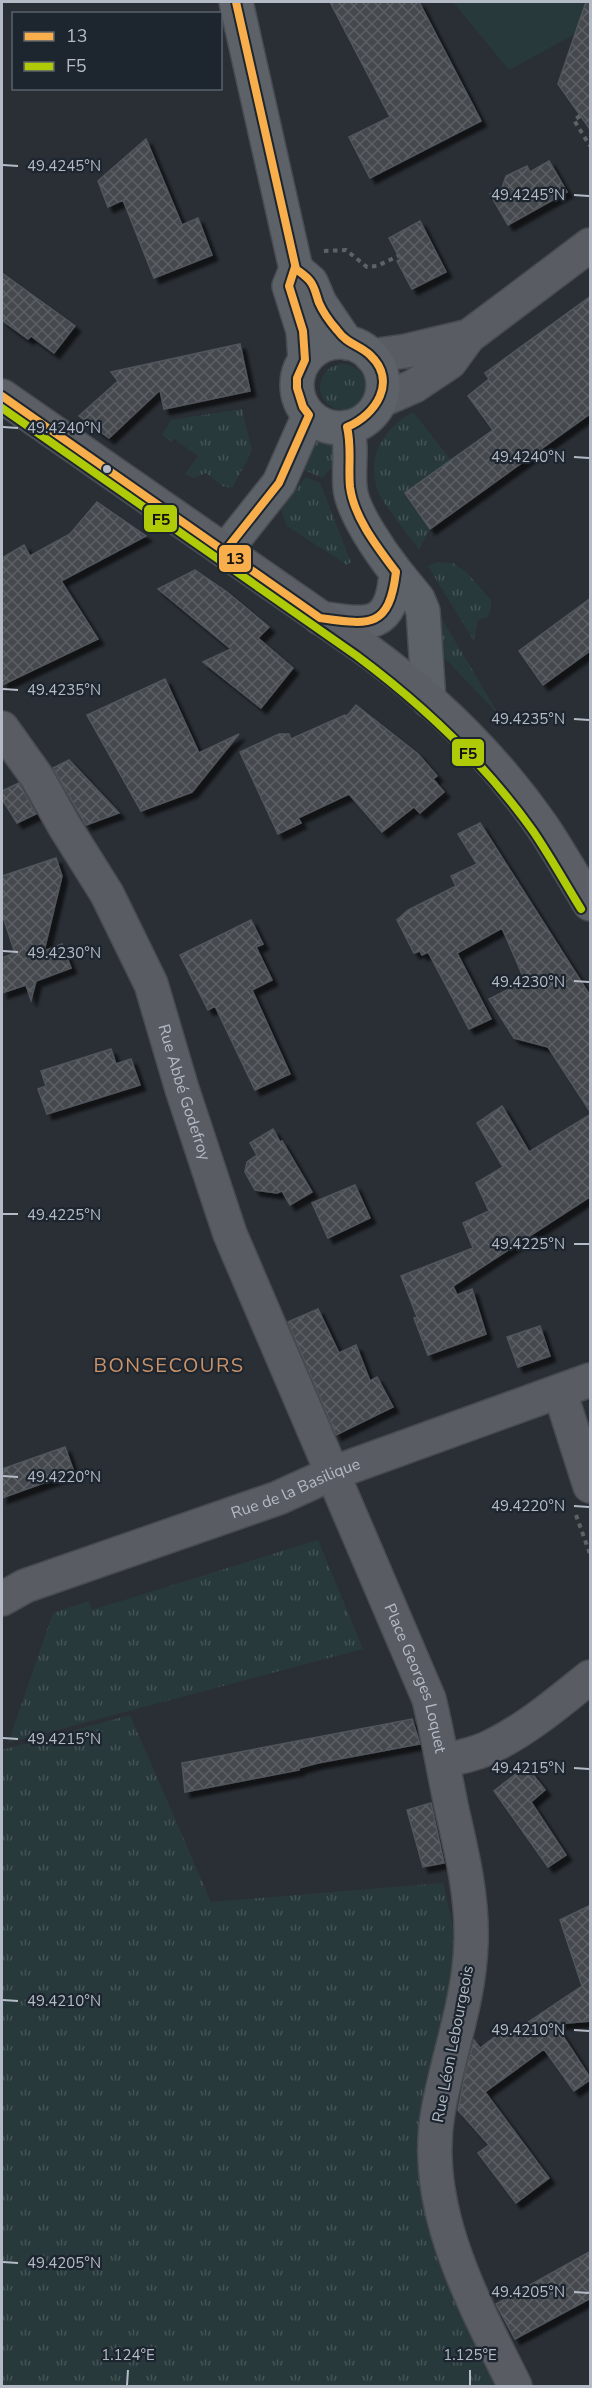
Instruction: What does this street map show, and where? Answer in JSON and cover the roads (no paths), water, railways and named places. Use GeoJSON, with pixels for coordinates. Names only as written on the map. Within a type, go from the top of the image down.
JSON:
{"type":"FeatureCollection","features":[{"type":"Feature","properties":{"kind":"main road"},"geometry":{"type":"LineString","coordinates":[[2,396],[377,658],[429,701],[498,770],[542,826],[591,904]]}},
{"type":"Feature","properties":{"kind":"street"},"geometry":{"type":"LineString","coordinates":[[236,2],[308,260],[311,282],[320,303],[359,349],[380,369],[383,386],[380,401],[367,418],[347,427],[327,426],[309,415],[299,398],[297,378],[305,360],[324,345],[359,349],[406,351],[469,336]]}},
{"type":"Feature","properties":{"kind":"street"},"geometry":{"type":"LineString","coordinates":[[380,401],[414,386],[450,362],[469,336],[591,245]]}},
{"type":"Feature","properties":{"kind":"street"},"geometry":{"type":"LineString","coordinates":[[305,360],[303,331],[289,286],[308,260]]}},
{"type":"Feature","properties":{"kind":"street"},"geometry":{"type":"LineString","coordinates":[[225,551],[279,483],[309,415]]}},
{"type":"Feature","properties":{"kind":"street"},"geometry":{"type":"LineString","coordinates":[[347,427],[352,443],[349,465],[350,490],[361,518],[383,555],[418,599],[423,611],[429,701]]}},
{"type":"Feature","properties":{"kind":"street"},"geometry":{"type":"LineString","coordinates":[[320,618],[366,623],[377,620],[391,602],[396,572]]}},
{"type":"Feature","properties":{"kind":"street","name":"Rue Abbé Godefroy"},"geometry":{"type":"LineString","coordinates":[[2,728],[37,777],[107,894],[151,984],[182,1089],[230,1234],[333,1473]]}},
{"type":"Feature","properties":{"kind":"street","name":"Rue de la Basilique"},"geometry":{"type":"LineString","coordinates":[[2,1599],[25,1586],[278,1498],[333,1473],[591,1380]]}},
{"type":"Feature","properties":{"kind":"street"},"geometry":{"type":"LineString","coordinates":[[560,1392],[591,1486]]}},
{"type":"Feature","properties":{"kind":"street","name":"Place Georges Loquet"},"geometry":{"type":"LineString","coordinates":[[333,1473],[429,1699],[443,1761],[495,1745],[545,1713],[591,1677]]}},
{"type":"Feature","properties":{"kind":"street","name":"Rue Léon Lebourgeois"},"geometry":{"type":"LineString","coordinates":[[443,1761],[466,1876],[472,1942],[469,1982],[438,2113],[434,2148],[437,2176],[442,2212],[469,2291],[515,2386]]}},
{"type":"Feature","properties":{"kind":"district","name":"BONSECOURS"},"geometry":{"type":"Point","coordinates":[169,1365]}}]}
